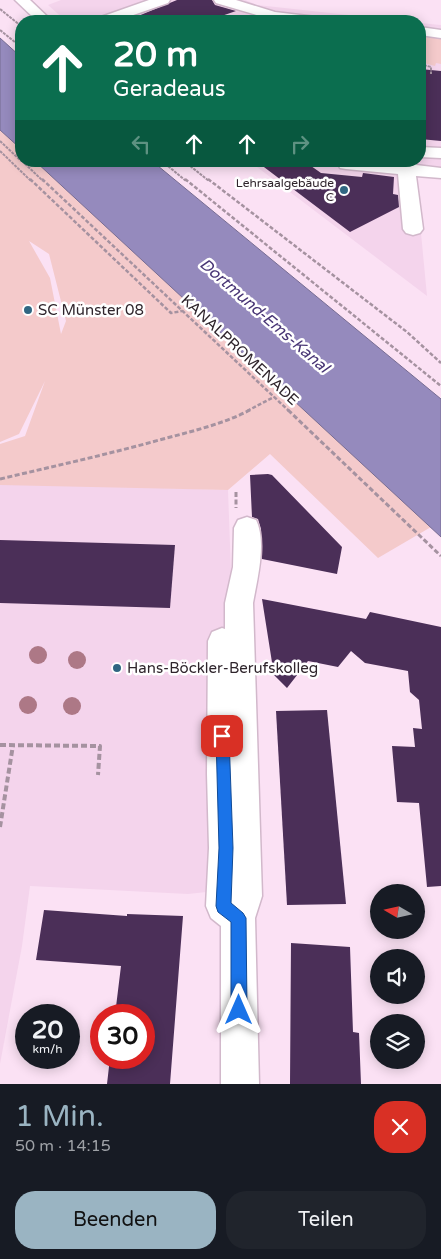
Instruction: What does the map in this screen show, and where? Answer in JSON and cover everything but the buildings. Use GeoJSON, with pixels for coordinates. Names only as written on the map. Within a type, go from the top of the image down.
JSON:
{"type":"FeatureCollection","features":[{"type":"Feature","properties":{"kind":"street"},"geometry":{"type":"LineString","coordinates":[[22,0],[38,15]]}},
{"type":"Feature","properties":{"kind":"street"},"geometry":{"type":"LineString","coordinates":[[114,15],[163,0]]}},
{"type":"Feature","properties":{"kind":"street"},"geometry":{"type":"LineString","coordinates":[[221,0],[270,15]]}},
{"type":"Feature","properties":{"kind":"street"},"geometry":{"type":"LineString","coordinates":[[256,15],[262,13]]}},
{"type":"Feature","properties":{"kind":"street"},"geometry":{"type":"LineString","coordinates":[[426,33],[441,34]]}},
{"type":"Feature","properties":{"kind":"street"},"geometry":{"type":"LineString","coordinates":[[426,152],[441,153]]}},
{"type":"Feature","properties":{"kind":"street"},"geometry":{"type":"LineString","coordinates":[[413,229],[410,167],[441,173]]}},
{"type":"Feature","properties":{"kind":"street"},"geometry":{"type":"LineString","coordinates":[[240,1084],[238,918],[245,896],[238,603],[246,567],[246,528]]}},
{"type":"Feature","properties":{"kind":"street"},"geometry":{"type":"LineString","coordinates":[[222,641],[222,774],[226,848],[223,906],[238,918]]}},
{"type":"Feature","properties":{"kind":"path"},"geometry":{"type":"LineString","coordinates":[[0,10],[15,21]]}},
{"type":"Feature","properties":{"kind":"path"},"geometry":{"type":"LineString","coordinates":[[0,30],[15,42]]}},
{"type":"Feature","properties":{"kind":"path"},"geometry":{"type":"LineString","coordinates":[[426,66],[431,67],[431,74]]}},
{"type":"Feature","properties":{"kind":"path","name":"KANALPROMENADE"},"geometry":{"type":"LineString","coordinates":[[0,141],[15,155]]}},
{"type":"Feature","properties":{"kind":"path"},"geometry":{"type":"LineString","coordinates":[[0,151],[15,165]]}},
{"type":"Feature","properties":{"kind":"path"},"geometry":{"type":"LineString","coordinates":[[17,167],[171,313],[182,311]]}},
{"type":"Feature","properties":{"kind":"path","name":"KANALPROMENADE"},"geometry":{"type":"LineString","coordinates":[[28,167],[441,556]]}},
{"type":"Feature","properties":{"kind":"path"},"geometry":{"type":"LineString","coordinates":[[169,167],[441,386]]}},
{"type":"Feature","properties":{"kind":"path"},"geometry":{"type":"LineString","coordinates":[[192,167],[407,332],[441,363]]}},
{"type":"Feature","properties":{"kind":"path"},"geometry":{"type":"LineString","coordinates":[[0,479],[105,454],[209,426],[240,416],[274,397]]}},
{"type":"Feature","properties":{"kind":"path"},"geometry":{"type":"LineString","coordinates":[[0,745],[100,746],[98,775]]}},
{"type":"Feature","properties":{"kind":"path"},"geometry":{"type":"LineString","coordinates":[[0,827],[14,745]]}},
{"type":"Feature","properties":{"kind":"shaded area"},"geometry":{"type":"Polygon","coordinates":[[[61,0],[245,0],[257,5],[349,15],[59,15],[48,5],[61,0]]]}},
{"type":"Feature","properties":{"kind":"shaded area"},"geometry":{"type":"Polygon","coordinates":[[[426,24],[441,25],[441,167],[426,166],[426,24]]]}},
{"type":"Feature","properties":{"kind":"shaded area"},"geometry":{"type":"Polygon","coordinates":[[[426,35],[441,36],[441,64],[436,63],[435,66],[426,64],[426,35]]]}},
{"type":"Feature","properties":{"kind":"shaded area"},"geometry":{"type":"Polygon","coordinates":[[[0,130],[15,144],[15,167],[41,167],[431,527],[378,558],[270,454],[228,490],[0,485],[0,444],[25,436],[45,381],[19,434],[0,442],[0,130]],[[29,241],[50,278],[61,334],[66,321],[49,254],[29,241]]]}},
{"type":"Feature","properties":{"kind":"shaded area"},"geometry":{"type":"Polygon","coordinates":[[[257,167],[416,167],[427,296],[257,167]]]}},
{"type":"Feature","properties":{"kind":"shaded area","name":"Hans-Böckler-Berufskolleg"},"geometry":{"type":"Polygon","coordinates":[[[0,483],[228,490],[241,846],[225,890],[188,894],[30,886],[22,946],[0,1064],[0,483]]]}},
{"type":"Feature","properties":{"kind":"water"},"geometry":{"type":"Polygon","coordinates":[[[0,38],[15,52],[15,144],[0,130],[0,38]]]}},
{"type":"Feature","properties":{"kind":"water","name":"Dortmund-Ems-Kanal"},"geometry":{"type":"Polygon","coordinates":[[[41,167],[159,167],[441,399],[441,537],[41,167]]]}},
{"type":"Feature","properties":{"kind":"place","name":"Lehrsaalgebäude C"},"geometry":{"type":"Point","coordinates":[344,190]}},
{"type":"Feature","properties":{"kind":"place","name":"SC Münster 08"},"geometry":{"type":"Point","coordinates":[28,310]}},
{"type":"Feature","properties":{"kind":"place","name":"Hans-Böckler-Berufskolleg"},"geometry":{"type":"Point","coordinates":[117,668]}},
{"type":"Feature","properties":{"kind":"route"},"geometry":{"type":"LineString","coordinates":[[222,736],[226,848],[223,906],[238,918],[239,1010]]}}]}
